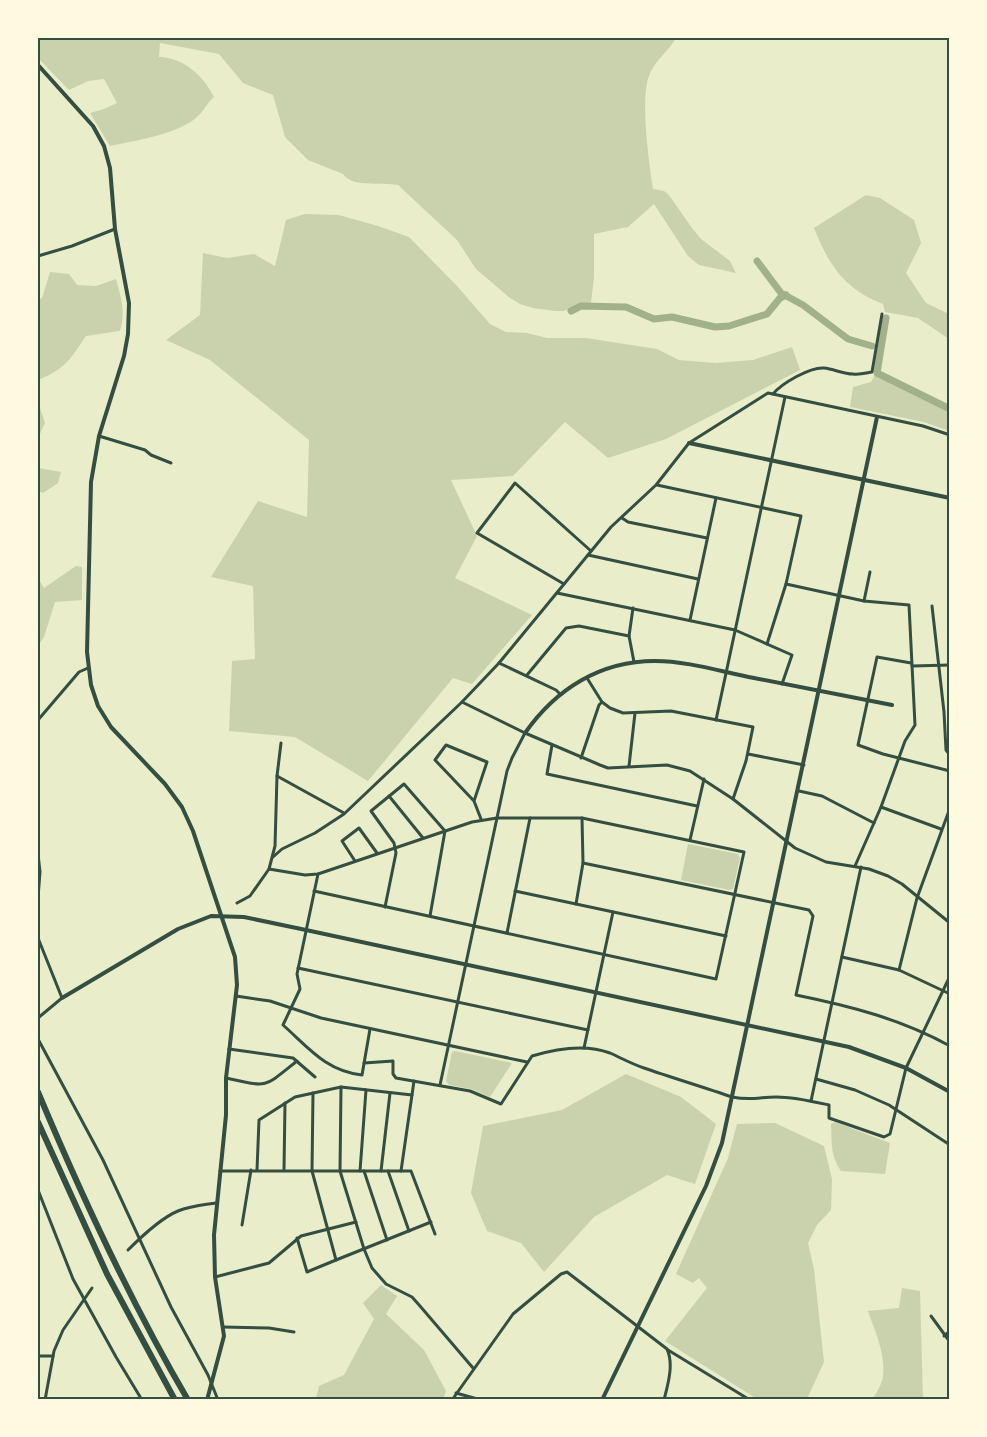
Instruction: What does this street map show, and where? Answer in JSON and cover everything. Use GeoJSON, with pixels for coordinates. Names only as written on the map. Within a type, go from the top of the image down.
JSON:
{"type":"FeatureCollection","features":[{"type":"Feature","properties":{"kind":"highway"},"geometry":{"type":"LineString","coordinates":[[38,1092],[82,1196],[117,1268],[188,1400]]}},
{"type":"Feature","properties":{"kind":"highway"},"geometry":{"type":"LineString","coordinates":[[38,1122],[107,1274],[175,1400]]}},
{"type":"Feature","properties":{"kind":"street"},"geometry":{"type":"LineString","coordinates":[[38,65],[93,126],[105,146],[110,168],[115,229],[129,303],[124,356],[99,436],[91,482],[88,668],[91,685],[104,718],[165,784],[182,807],[193,831],[235,957],[236,996],[226,1078],[226,1115],[213,1243],[224,1343],[207,1400]]}},
{"type":"Feature","properties":{"kind":"street"},"geometry":{"type":"LineString","coordinates":[[38,256],[72,246],[115,229]]}},
{"type":"Feature","properties":{"kind":"street"},"geometry":{"type":"LineString","coordinates":[[774,394],[778,387],[816,369],[853,374],[872,372],[882,314]]}},
{"type":"Feature","properties":{"kind":"street"},"geometry":{"type":"LineString","coordinates":[[273,857],[282,849],[315,833],[344,814],[462,702],[499,663],[611,527],[656,484],[689,443],[768,393],[923,426],[950,435]]}},
{"type":"Feature","properties":{"kind":"street"},"geometry":{"type":"LineString","coordinates":[[716,720],[785,397]]}},
{"type":"Feature","properties":{"kind":"street"},"geometry":{"type":"LineString","coordinates":[[602,1400],[716,1161],[749,1024],[877,417]]}},
{"type":"Feature","properties":{"kind":"street"},"geometry":{"type":"LineString","coordinates":[[99,436],[146,450],[151,455],[171,463]]}},
{"type":"Feature","properties":{"kind":"street"},"geometry":{"type":"LineString","coordinates":[[689,443],[950,498]]}},
{"type":"Feature","properties":{"kind":"street"},"geometry":{"type":"LineString","coordinates":[[564,584],[477,533],[514,483],[591,551]]}},
{"type":"Feature","properties":{"kind":"street"},"geometry":{"type":"LineString","coordinates":[[656,484],[801,516],[786,584],[767,644]]}},
{"type":"Feature","properties":{"kind":"street"},"geometry":{"type":"LineString","coordinates":[[690,620],[716,498]]}},
{"type":"Feature","properties":{"kind":"street"},"geometry":{"type":"LineString","coordinates":[[622,518],[628,522],[707,538]]}},
{"type":"Feature","properties":{"kind":"street"},"geometry":{"type":"LineString","coordinates":[[588,555],[698,579]]}},
{"type":"Feature","properties":{"kind":"street"},"geometry":{"type":"LineString","coordinates":[[864,601],[870,572]]}},
{"type":"Feature","properties":{"kind":"street"},"geometry":{"type":"LineString","coordinates":[[786,584],[864,601],[909,604],[915,725],[905,741],[881,807],[855,866]]}},
{"type":"Feature","properties":{"kind":"street"},"geometry":{"type":"LineString","coordinates":[[557,592],[735,630],[792,655],[782,684]]}},
{"type":"Feature","properties":{"kind":"street"},"geometry":{"type":"LineString","coordinates":[[932,606],[946,750],[950,755]]}},
{"type":"Feature","properties":{"kind":"street"},"geometry":{"type":"LineString","coordinates":[[633,608],[629,636],[634,663]]}},
{"type":"Feature","properties":{"kind":"street"},"geometry":{"type":"LineString","coordinates":[[527,675],[566,628],[579,626],[629,636]]}},
{"type":"Feature","properties":{"kind":"street"},"geometry":{"type":"LineString","coordinates":[[950,665],[911,665],[877,657],[858,745],[950,771]]}},
{"type":"Feature","properties":{"kind":"street"},"geometry":{"type":"LineString","coordinates":[[499,663],[527,675],[560,694]]}},
{"type":"Feature","properties":{"kind":"street"},"geometry":{"type":"LineString","coordinates":[[440,1085],[507,771],[525,733],[560,694],[604,669],[634,663],[674,663],[892,705]]}},
{"type":"Feature","properties":{"kind":"street"},"geometry":{"type":"LineString","coordinates":[[38,720],[79,672],[88,668]]}},
{"type":"Feature","properties":{"kind":"street"},"geometry":{"type":"LineString","coordinates":[[587,677],[602,702],[617,711],[635,713],[671,711],[753,727],[748,754],[733,799]]}},
{"type":"Feature","properties":{"kind":"street"},"geometry":{"type":"LineString","coordinates":[[462,702],[525,733],[608,768],[667,765],[690,771],[733,799],[788,843],[826,862],[861,867],[888,876],[902,884],[950,923]]}},
{"type":"Feature","properties":{"kind":"street"},"geometry":{"type":"LineString","coordinates":[[581,758],[602,702]]}},
{"type":"Feature","properties":{"kind":"street"},"geometry":{"type":"LineString","coordinates":[[629,766],[635,713]]}},
{"type":"Feature","properties":{"kind":"street"},"geometry":{"type":"LineString","coordinates":[[237,903],[250,896],[269,869],[273,857],[281,743]]}},
{"type":"Feature","properties":{"kind":"street"},"geometry":{"type":"LineString","coordinates":[[474,801],[487,762],[446,745],[435,760],[474,801],[481,819]]}},
{"type":"Feature","properties":{"kind":"street"},"geometry":{"type":"LineString","coordinates":[[552,745],[547,774],[697,806]]}},
{"type":"Feature","properties":{"kind":"street"},"geometry":{"type":"LineString","coordinates":[[748,754],[804,765]]}},
{"type":"Feature","properties":{"kind":"street"},"geometry":{"type":"LineString","coordinates":[[277,776],[344,814]]}},
{"type":"Feature","properties":{"kind":"street"},"geometry":{"type":"LineString","coordinates":[[690,840],[704,779]]}},
{"type":"Feature","properties":{"kind":"street"},"geometry":{"type":"LineString","coordinates":[[385,907],[396,852],[371,811],[404,784],[445,831]]}},
{"type":"Feature","properties":{"kind":"street"},"geometry":{"type":"LineString","coordinates":[[799,791],[822,796],[874,823]]}},
{"type":"Feature","properties":{"kind":"street"},"geometry":{"type":"LineString","coordinates":[[389,796],[423,838]]}},
{"type":"Feature","properties":{"kind":"street"},"geometry":{"type":"LineString","coordinates":[[881,807],[941,829]]}},
{"type":"Feature","properties":{"kind":"street"},"geometry":{"type":"LineString","coordinates":[[898,970],[917,898],[950,808]]}},
{"type":"Feature","properties":{"kind":"street"},"geometry":{"type":"LineString","coordinates":[[269,869],[305,875],[318,874],[481,819],[497,818],[582,818],[744,852],[716,979],[314,891]]}},
{"type":"Feature","properties":{"kind":"street"},"geometry":{"type":"LineString","coordinates":[[507,933],[530,818]]}},
{"type":"Feature","properties":{"kind":"street"},"geometry":{"type":"LineString","coordinates":[[576,904],[583,863],[582,818]]}},
{"type":"Feature","properties":{"kind":"street"},"geometry":{"type":"LineString","coordinates":[[355,861],[342,841],[359,828],[377,853]]}},
{"type":"Feature","properties":{"kind":"street"},"geometry":{"type":"LineString","coordinates":[[430,916],[445,831]]}},
{"type":"Feature","properties":{"kind":"street"},"geometry":{"type":"LineString","coordinates":[[38,854],[38,898]]}},
{"type":"Feature","properties":{"kind":"street"},"geometry":{"type":"LineString","coordinates":[[583,863],[812,912],[796,995],[875,1013],[950,1046]]}},
{"type":"Feature","properties":{"kind":"street"},"geometry":{"type":"LineString","coordinates":[[811,1101],[861,867]]}},
{"type":"Feature","properties":{"kind":"street"},"geometry":{"type":"LineString","coordinates":[[318,874],[297,974],[300,988],[284,1025],[324,1061],[340,1071],[362,1075],[370,1029]]}},
{"type":"Feature","properties":{"kind":"street"},"geometry":{"type":"LineString","coordinates":[[515,891],[726,936]]}},
{"type":"Feature","properties":{"kind":"street"},"geometry":{"type":"LineString","coordinates":[[584,1048],[613,912]]}},
{"type":"Feature","properties":{"kind":"street"},"geometry":{"type":"LineString","coordinates":[[38,1018],[62,998],[178,929],[198,920],[221,915],[244,917],[824,1041],[864,1051],[906,1068],[950,1092]]}},
{"type":"Feature","properties":{"kind":"street"},"geometry":{"type":"LineString","coordinates":[[38,938],[62,998]]}},
{"type":"Feature","properties":{"kind":"street"},"geometry":{"type":"LineString","coordinates":[[842,957],[898,970],[950,994]]}},
{"type":"Feature","properties":{"kind":"street"},"geometry":{"type":"LineString","coordinates":[[298,968],[588,1030]]}},
{"type":"Feature","properties":{"kind":"street"},"geometry":{"type":"LineString","coordinates":[[364,1063],[393,1062],[393,1074],[396,1078],[470,1091],[501,1104],[532,1056],[584,1048],[608,1052],[637,1066],[732,1097],[748,1100],[776,1097],[829,1105],[829,1118],[884,1137],[890,1134],[906,1068],[950,976]]}},
{"type":"Feature","properties":{"kind":"street"},"geometry":{"type":"LineString","coordinates":[[236,996],[270,1001],[321,1018],[527,1062]]}},
{"type":"Feature","properties":{"kind":"street"},"geometry":{"type":"LineString","coordinates":[[38,1039],[98,1150],[171,1307],[212,1384],[218,1400]]}},
{"type":"Feature","properties":{"kind":"street"},"geometry":{"type":"LineString","coordinates":[[229,1049],[293,1058],[315,1077]]}},
{"type":"Feature","properties":{"kind":"street"},"geometry":{"type":"LineString","coordinates":[[226,1078],[261,1086],[269,1084],[297,1062]]}},
{"type":"Feature","properties":{"kind":"street"},"geometry":{"type":"LineString","coordinates":[[816,1079],[855,1090],[895,1108],[950,1145]]}},
{"type":"Feature","properties":{"kind":"street"},"geometry":{"type":"LineString","coordinates":[[401,1171],[414,1081]]}},
{"type":"Feature","properties":{"kind":"street"},"geometry":{"type":"LineString","coordinates":[[257,1171],[259,1120],[295,1097],[341,1088],[412,1095]]}},
{"type":"Feature","properties":{"kind":"street"},"geometry":{"type":"LineString","coordinates":[[341,1088],[340,1171],[372,1268],[386,1284],[416,1301],[473,1368]]}},
{"type":"Feature","properties":{"kind":"street"},"geometry":{"type":"LineString","coordinates":[[366,1090],[362,1171],[387,1240]]}},
{"type":"Feature","properties":{"kind":"street"},"geometry":{"type":"LineString","coordinates":[[313,1093],[312,1171],[336,1260]]}},
{"type":"Feature","properties":{"kind":"street"},"geometry":{"type":"LineString","coordinates":[[381,1171],[390,1093]]}},
{"type":"Feature","properties":{"kind":"street"},"geometry":{"type":"LineString","coordinates":[[284,1171],[285,1103]]}},
{"type":"Feature","properties":{"kind":"street"},"geometry":{"type":"LineString","coordinates":[[242,1226],[251,1170]]}},
{"type":"Feature","properties":{"kind":"street"},"geometry":{"type":"LineString","coordinates":[[220,1171],[411,1172],[435,1234]]}},
{"type":"Feature","properties":{"kind":"street"},"geometry":{"type":"LineString","coordinates":[[388,1171],[409,1231]]}},
{"type":"Feature","properties":{"kind":"street"},"geometry":{"type":"LineString","coordinates":[[38,1190],[73,1279],[142,1400]]}},
{"type":"Feature","properties":{"kind":"street"},"geometry":{"type":"LineString","coordinates":[[128,1250],[176,1212],[216,1203]]}},
{"type":"Feature","properties":{"kind":"street"},"geometry":{"type":"LineString","coordinates":[[215,1276],[269,1263],[297,1239],[356,1222]]}},
{"type":"Feature","properties":{"kind":"street"},"geometry":{"type":"LineString","coordinates":[[297,1239],[307,1272],[431,1222]]}},
{"type":"Feature","properties":{"kind":"street"},"geometry":{"type":"LineString","coordinates":[[452,1400],[513,1314],[561,1274],[567,1272],[667,1349],[750,1400]]}},
{"type":"Feature","properties":{"kind":"street"},"geometry":{"type":"LineString","coordinates":[[45,1400],[53,1356],[63,1330],[92,1288]]}},
{"type":"Feature","properties":{"kind":"street"},"geometry":{"type":"LineString","coordinates":[[931,1316],[950,1342]]}},
{"type":"Feature","properties":{"kind":"street"},"geometry":{"type":"LineString","coordinates":[[223,1327],[269,1328],[294,1332]]}},
{"type":"Feature","properties":{"kind":"street"},"geometry":{"type":"LineString","coordinates":[[944,1336],[950,1331]]}},
{"type":"Feature","properties":{"kind":"street"},"geometry":{"type":"LineString","coordinates":[[664,1400],[670,1366],[667,1349]]}},
{"type":"Feature","properties":{"kind":"street"},"geometry":{"type":"LineString","coordinates":[[38,1356],[53,1356]]}},
{"type":"Feature","properties":{"kind":"street"},"geometry":{"type":"LineString","coordinates":[[456,1394],[481,1400]]}},
{"type":"Feature","properties":{"kind":"green space"},"geometry":{"type":"Polygon","coordinates":[[[38,38],[676,38],[654,66],[646,87],[646,131],[653,189],[664,191],[669,195],[701,239],[730,261],[736,273],[699,265],[688,256],[654,204],[628,227],[594,234],[594,277],[591,303],[581,304],[564,311],[533,308],[520,304],[476,269],[457,240],[398,185],[360,183],[308,160],[285,137],[273,95],[243,83],[219,54],[160,43],[159,57],[177,61],[192,69],[214,97],[199,115],[182,127],[110,146],[90,113],[117,103],[104,79],[88,81],[69,90],[38,58],[38,38]]]}},
{"type":"Feature","properties":{"kind":"green space"},"geometry":{"type":"Polygon","coordinates":[[[866,195],[880,198],[914,220],[921,243],[906,273],[926,303],[949,314],[949,339],[918,318],[885,312],[883,304],[858,291],[832,264],[814,228],[866,195]]]}},
{"type":"Feature","properties":{"kind":"green space"},"geometry":{"type":"Polygon","coordinates":[[[305,214],[339,215],[409,237],[490,324],[506,332],[527,333],[547,338],[586,338],[657,349],[679,360],[715,363],[753,360],[792,347],[800,370],[666,439],[608,458],[565,422],[513,476],[451,480],[477,536],[455,578],[532,615],[472,684],[453,678],[368,781],[295,737],[229,731],[232,661],[255,659],[253,586],[211,577],[258,501],[307,517],[309,440],[210,360],[166,340],[200,315],[203,253],[227,258],[254,254],[275,266],[286,220],[305,214]]]}},
{"type":"Feature","properties":{"kind":"green space"},"geometry":{"type":"Polygon","coordinates":[[[50,272],[69,274],[77,285],[96,286],[116,279],[123,318],[120,331],[86,336],[66,363],[55,372],[38,380],[38,300],[42,298],[50,272]]]}},
{"type":"Feature","properties":{"kind":"green space"},"geometry":{"type":"Polygon","coordinates":[[[875,375],[949,411],[949,431],[924,422],[850,407],[853,387],[871,382],[875,375]]]}},
{"type":"Feature","properties":{"kind":"green space"},"geometry":{"type":"Polygon","coordinates":[[[38,388],[39,405],[45,423],[38,438],[38,388]]]}},
{"type":"Feature","properties":{"kind":"green space"},"geometry":{"type":"Polygon","coordinates":[[[38,468],[61,472],[58,483],[43,493],[38,491],[38,468]]]}},
{"type":"Feature","properties":{"kind":"green space"},"geometry":{"type":"Polygon","coordinates":[[[76,566],[82,567],[82,600],[55,602],[44,637],[38,646],[38,578],[44,588],[76,566]]]}},
{"type":"Feature","properties":{"kind":"green space"},"geometry":{"type":"Polygon","coordinates":[[[688,844],[738,854],[740,858],[733,889],[681,880],[688,844]]]}},
{"type":"Feature","properties":{"kind":"green space"},"geometry":{"type":"Polygon","coordinates":[[[452,1052],[512,1063],[490,1097],[471,1089],[449,1085],[446,1081],[452,1052]]]}},
{"type":"Feature","properties":{"kind":"green space"},"geometry":{"type":"Polygon","coordinates":[[[626,1074],[681,1097],[716,1124],[695,1184],[667,1175],[594,1217],[544,1272],[521,1243],[487,1231],[471,1193],[483,1126],[562,1110],[626,1074]]]}},
{"type":"Feature","properties":{"kind":"green space"},"geometry":{"type":"Polygon","coordinates":[[[835,1122],[890,1143],[885,1174],[841,1171],[832,1149],[831,1124],[835,1122]]]}},
{"type":"Feature","properties":{"kind":"green space"},"geometry":{"type":"Polygon","coordinates":[[[775,1123],[824,1146],[832,1179],[831,1210],[817,1225],[808,1243],[814,1269],[824,1362],[807,1399],[757,1399],[665,1341],[707,1288],[699,1278],[693,1283],[676,1274],[728,1158],[737,1124],[775,1123]]]}},
{"type":"Feature","properties":{"kind":"green space"},"geometry":{"type":"Polygon","coordinates":[[[381,1285],[397,1296],[386,1314],[424,1350],[446,1391],[443,1399],[316,1399],[319,1386],[344,1375],[374,1319],[363,1303],[381,1285]]]}},
{"type":"Feature","properties":{"kind":"green space"},"geometry":{"type":"Polygon","coordinates":[[[902,1288],[920,1291],[923,1399],[873,1399],[881,1383],[884,1369],[879,1343],[868,1311],[899,1308],[902,1288]]]}},
{"type":"Feature","properties":{"kind":"waterway"},"geometry":{"type":"LineString","coordinates":[[757,261],[781,293],[803,305],[848,339],[872,346]]}},
{"type":"Feature","properties":{"kind":"waterway"},"geometry":{"type":"LineString","coordinates":[[571,311],[581,306],[626,307],[654,319],[672,317],[715,327],[729,326],[767,314],[780,298],[786,295]]}},
{"type":"Feature","properties":{"kind":"waterway"},"geometry":{"type":"LineString","coordinates":[[886,318],[877,373],[950,409]]}}]}
